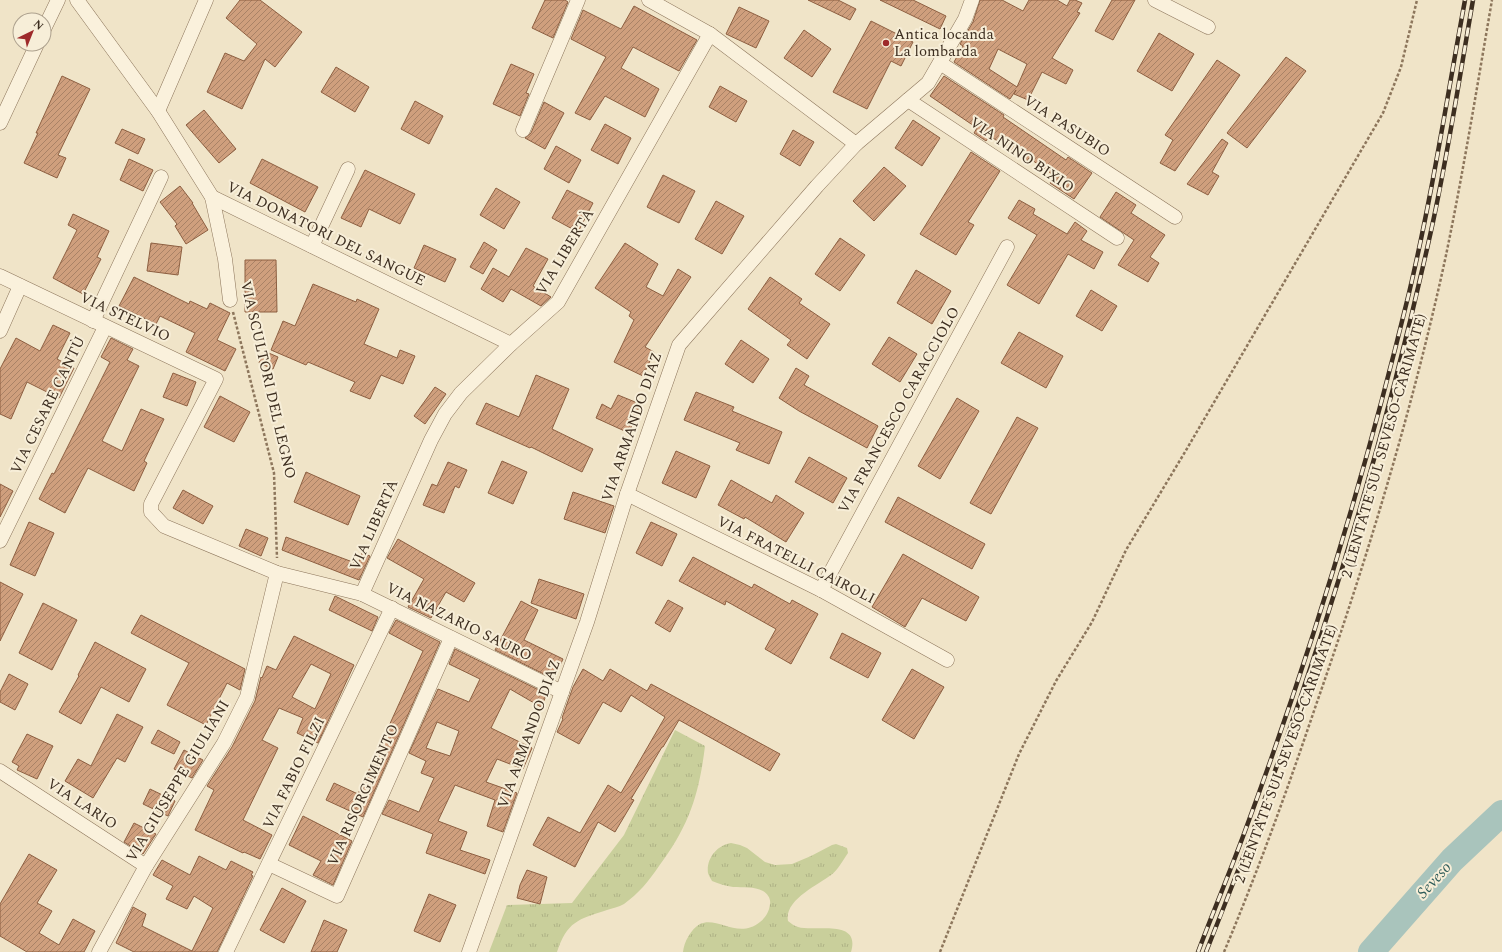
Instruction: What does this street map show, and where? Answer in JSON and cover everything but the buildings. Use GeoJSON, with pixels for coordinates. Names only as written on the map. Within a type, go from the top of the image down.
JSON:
{"type":"FeatureCollection","features":[{"type":"Feature","properties":{"kind":"street"},"geometry":{"type":"LineString","coordinates":[[52,12],[58,0]]}},
{"type":"Feature","properties":{"kind":"street","name":"VIA DONATORI DEL SANGUE"},"geometry":{"type":"LineString","coordinates":[[77,0],[158,111],[212,197],[510,344]]}},
{"type":"Feature","properties":{"kind":"street"},"geometry":{"type":"LineString","coordinates":[[158,111],[206,0]]}},
{"type":"Feature","properties":{"kind":"street"},"geometry":{"type":"LineString","coordinates":[[523,130],[578,0]]}},
{"type":"Feature","properties":{"kind":"street"},"geometry":{"type":"LineString","coordinates":[[649,0],[710,34],[856,144]]}},
{"type":"Feature","properties":{"kind":"street","name":"VIA ARMANDO DIAZ"},"geometry":{"type":"LineString","coordinates":[[469,952],[587,622],[627,494],[679,345],[817,186],[856,144],[928,83],[966,19],[972,0]]}},
{"type":"Feature","properties":{"kind":"street"},"geometry":{"type":"LineString","coordinates":[[1155,0],[1208,27]]}},
{"type":"Feature","properties":{"kind":"street","name":"VIA LIBERTÀ"},"geometry":{"type":"LineString","coordinates":[[362,594],[431,440],[445,414],[461,392],[510,344],[558,302],[710,34]]}},
{"type":"Feature","properties":{"kind":"street"},"geometry":{"type":"LineString","coordinates":[[0,123],[33,52]]}},
{"type":"Feature","properties":{"kind":"street","name":"VIA PASUBIO"},"geometry":{"type":"LineString","coordinates":[[940,63],[1175,217]]}},
{"type":"Feature","properties":{"kind":"street","name":"VIA NINO BIXIO"},"geometry":{"type":"LineString","coordinates":[[908,100],[1117,238]]}},
{"type":"Feature","properties":{"kind":"street"},"geometry":{"type":"LineString","coordinates":[[312,246],[348,169]]}},
{"type":"Feature","properties":{"kind":"street"},"geometry":{"type":"LineString","coordinates":[[92,321],[161,177]]}},
{"type":"Feature","properties":{"kind":"street","name":"VIA SCULTORI DEL LEGNO"},"geometry":{"type":"LineString","coordinates":[[212,197],[225,258],[230,300]]}},
{"type":"Feature","properties":{"kind":"street","name":"VIA FRANCESCO CARACCIOLO"},"geometry":{"type":"LineString","coordinates":[[821,590],[1008,247]]}},
{"type":"Feature","properties":{"kind":"street","name":"VIA STELVIO"},"geometry":{"type":"LineString","coordinates":[[0,276],[92,321],[216,378],[151,504],[151,512],[164,526]]}},
{"type":"Feature","properties":{"kind":"street"},"geometry":{"type":"LineString","coordinates":[[0,331],[20,286]]}},
{"type":"Feature","properties":{"kind":"street","name":"VIA CESARE CANTÙ"},"geometry":{"type":"LineString","coordinates":[[0,542],[105,327]]}},
{"type":"Feature","properties":{"kind":"street","name":"VIA FRATELLI CAIROLI"},"geometry":{"type":"LineString","coordinates":[[627,494],[821,590],[947,660]]}},
{"type":"Feature","properties":{"kind":"street","name":"VIA NAZARIO SAURO"},"geometry":{"type":"LineString","coordinates":[[164,526],[277,573],[362,594],[562,692]]}},
{"type":"Feature","properties":{"kind":"street","name":"VIA GIUSEPPE GIULIANI"},"geometry":{"type":"LineString","coordinates":[[99,952],[146,866],[224,743],[247,697],[277,573]]}},
{"type":"Feature","properties":{"kind":"street","name":"VIA FABIO FILZI"},"geometry":{"type":"LineString","coordinates":[[226,952],[392,608]]}},
{"type":"Feature","properties":{"kind":"street","name":"VIA RISORGIMENTO"},"geometry":{"type":"LineString","coordinates":[[269,864],[337,896],[451,638]]}},
{"type":"Feature","properties":{"kind":"street","name":"VIA LARIO"},"geometry":{"type":"LineString","coordinates":[[0,771],[146,866]]}},
{"type":"Feature","properties":{"kind":"path"},"geometry":{"type":"LineString","coordinates":[[940,952],[1019,754],[1056,681],[1092,622],[1126,550],[1383,113],[1401,67],[1417,0]]}},
{"type":"Feature","properties":{"kind":"path","name":"2 (LENTATE SUL SEVESO-CARIMATE)"},"geometry":{"type":"LineString","coordinates":[[1224,952],[1283,802],[1337,644],[1383,502],[1431,320],[1445,259],[1459,192],[1492,0]]}},
{"type":"Feature","properties":{"kind":"path","name":"VIA SCULTORI DEL LEGNO"},"geometry":{"type":"LineString","coordinates":[[230,300],[274,473],[277,573]]}},
{"type":"Feature","properties":{"kind":"green space"},"geometry":{"type":"Polygon","coordinates":[[[675,730],[705,746],[700,780],[691,809],[678,837],[655,872],[639,892],[618,907],[588,916],[575,923],[565,934],[557,952],[489,952],[507,905],[572,903],[624,835],[675,730]]]}},
{"type":"Feature","properties":{"kind":"green space"},"geometry":{"type":"Polygon","coordinates":[[[731,843],[747,848],[765,862],[775,865],[792,864],[836,844],[847,848],[848,853],[834,873],[803,894],[791,906],[788,913],[788,921],[798,927],[843,930],[849,934],[852,941],[851,952],[683,952],[688,936],[700,924],[707,922],[744,929],[752,927],[760,922],[768,912],[770,907],[770,898],[760,889],[733,887],[712,881],[708,873],[711,858],[721,847],[731,843]]]}},
{"type":"Feature","properties":{"kind":"waterway","name":"Seveso"},"geometry":{"type":"LineString","coordinates":[[1371,952],[1452,860],[1502,813]]}},
{"type":"Feature","properties":{"kind":"railway"},"geometry":{"type":"LineString","coordinates":[[1198,952],[1245,831],[1292,699],[1355,497],[1392,361],[1417,257],[1432,184],[1465,0]]}},
{"type":"Feature","properties":{"kind":"railway"},"geometry":{"type":"LineString","coordinates":[[1206,952],[1240,865],[1303,689],[1359,511],[1408,331],[1429,240],[1447,150],[1473,0]]}},
{"type":"Feature","properties":{"kind":"place","name":"Antica locanda La lombarda"},"geometry":{"type":"Point","coordinates":[886,43]}}]}
